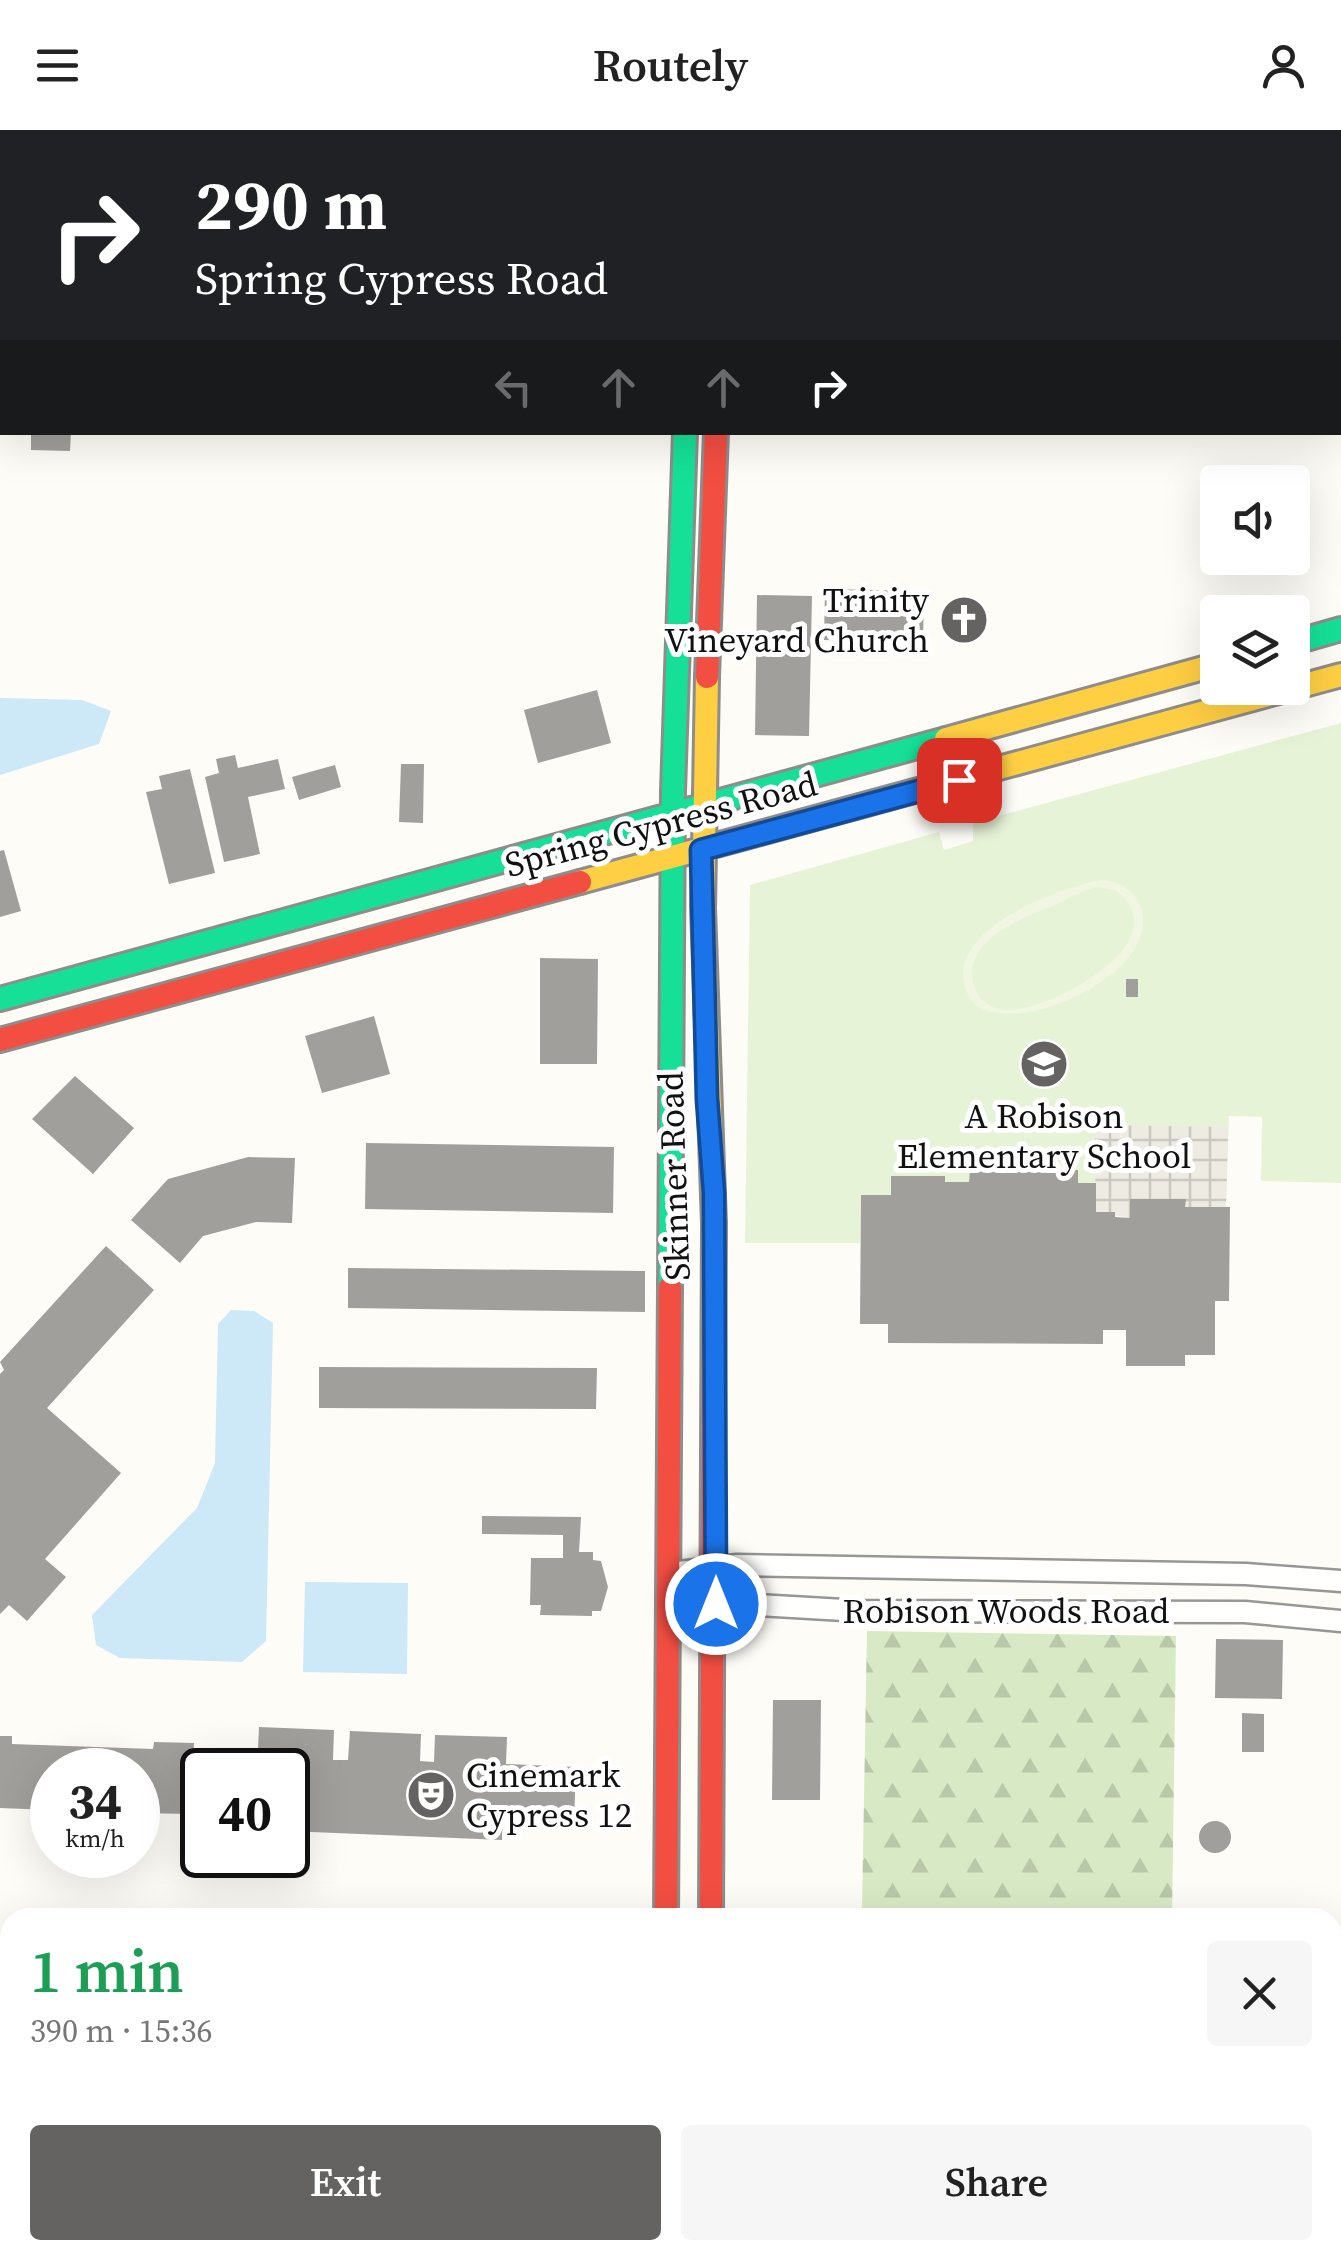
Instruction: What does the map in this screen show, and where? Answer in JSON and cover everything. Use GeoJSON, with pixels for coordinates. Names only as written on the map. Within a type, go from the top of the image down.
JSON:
{"type":"FeatureCollection","features":[{"type":"Feature","properties":{"kind":"street","name":"Skinner Road"},"geometry":{"type":"LineString","coordinates":[[666,1908],[673,814],[684,435]]}},
{"type":"Feature","properties":{"kind":"street","name":"Skinner Road"},"geometry":{"type":"LineString","coordinates":[[711,1908],[716,1604],[714,1193],[707,1099],[701,850],[706,805],[716,435]]}},
{"type":"Feature","properties":{"kind":"street"},"geometry":{"type":"LineString","coordinates":[[1310,637],[1341,629]]}},
{"type":"Feature","properties":{"kind":"street","name":"Spring Cypress Road"},"geometry":{"type":"LineString","coordinates":[[0,998],[1200,669]]}},
{"type":"Feature","properties":{"kind":"street","name":"Spring Cypress Road"},"geometry":{"type":"LineString","coordinates":[[0,1040],[1341,676]]}},
{"type":"Feature","properties":{"kind":"street"},"geometry":{"type":"LineString","coordinates":[[1094,698],[1106,740]]}},
{"type":"Feature","properties":{"kind":"street"},"geometry":{"type":"LineString","coordinates":[[258,928],[261,970]]}},
{"type":"Feature","properties":{"kind":"street","name":"Robison Woods Road"},"geometry":{"type":"LineString","coordinates":[[671,1573],[716,1568],[1246,1574],[1341,1581]]}},
{"type":"Feature","properties":{"kind":"street","name":"Robison Woods Road"},"geometry":{"type":"LineString","coordinates":[[670,1600],[861,1611],[1245,1612],[1341,1621]]}},
{"type":"Feature","properties":{"kind":"green space"},"geometry":{"type":"Polygon","coordinates":[[[1341,723],[1341,1183],[1261,1181],[1262,1117],[1229,1116],[1226,1207],[1185,1207],[1185,1199],[1131,1199],[1115,1217],[1115,1212],[1096,1212],[1096,1184],[1078,1183],[1078,1170],[970,1169],[969,1182],[945,1182],[944,1176],[892,1176],[891,1195],[861,1195],[860,1243],[745,1243],[750,885],[939,832],[944,850],[973,841],[973,823],[1341,723]]]}},
{"type":"Feature","properties":{"kind":"green space"},"geometry":{"type":"Polygon","coordinates":[[[1101,880],[1113,882],[1136,897],[1143,928],[1132,952],[1112,974],[1053,1005],[1022,1013],[994,1012],[973,1003],[963,979],[967,957],[981,937],[1028,905],[1101,880]],[[1099,887],[1082,891],[998,933],[976,957],[972,972],[980,997],[999,1009],[1023,1008],[1076,987],[1101,971],[1121,951],[1133,931],[1132,910],[1115,890],[1099,887]]]}},
{"type":"Feature","properties":{"kind":"green space"},"geometry":{"type":"Polygon","coordinates":[[[867,1631],[1176,1636],[1172,1908],[862,1908],[867,1631]]]}},
{"type":"Feature","properties":{"kind":"shaded area"},"geometry":{"type":"Polygon","coordinates":[[[1094,1125],[1228,1127],[1226,1207],[1185,1207],[1185,1199],[1131,1199],[1130,1218],[1096,1212],[1094,1125]]]}},
{"type":"Feature","properties":{"kind":"water"},"geometry":{"type":"Polygon","coordinates":[[[0,698],[82,700],[111,711],[99,744],[0,775],[0,698]]]}},
{"type":"Feature","properties":{"kind":"water"},"geometry":{"type":"Polygon","coordinates":[[[231,1310],[254,1311],[273,1323],[266,1641],[242,1662],[120,1658],[96,1645],[92,1615],[197,1508],[215,1463],[218,1324],[231,1310]]]}},
{"type":"Feature","properties":{"kind":"water"},"geometry":{"type":"Polygon","coordinates":[[[305,1582],[408,1583],[407,1674],[303,1672],[305,1582]]]}},
{"type":"Feature","properties":{"kind":"building"},"geometry":{"type":"Polygon","coordinates":[[[31,435],[71,435],[70,451],[31,450],[31,435]]]}},
{"type":"Feature","properties":{"kind":"building"},"geometry":{"type":"Polygon","coordinates":[[[825,589],[924,591],[923,642],[824,640],[825,589]]]}},
{"type":"Feature","properties":{"kind":"building"},"geometry":{"type":"Polygon","coordinates":[[[757,595],[812,596],[809,736],[755,735],[757,595]]]}},
{"type":"Feature","properties":{"kind":"building"},"geometry":{"type":"Polygon","coordinates":[[[597,690],[611,743],[538,763],[524,710],[597,690]]]}},
{"type":"Feature","properties":{"kind":"building"},"geometry":{"type":"Polygon","coordinates":[[[235,755],[238,768],[278,759],[285,789],[248,797],[260,854],[224,862],[205,777],[219,773],[216,759],[235,755]]]}},
{"type":"Feature","properties":{"kind":"building"},"geometry":{"type":"Polygon","coordinates":[[[401,764],[424,764],[423,823],[399,822],[401,764]]]}},
{"type":"Feature","properties":{"kind":"building"},"geometry":{"type":"Polygon","coordinates":[[[335,765],[341,787],[299,800],[292,777],[335,765]]]}},
{"type":"Feature","properties":{"kind":"building"},"geometry":{"type":"Polygon","coordinates":[[[190,769],[215,873],[169,884],[146,792],[162,789],[159,776],[190,769]]]}},
{"type":"Feature","properties":{"kind":"building"},"geometry":{"type":"Polygon","coordinates":[[[4,850],[21,911],[0,917],[0,851],[4,850]]]}},
{"type":"Feature","properties":{"kind":"building"},"geometry":{"type":"Polygon","coordinates":[[[540,958],[598,959],[597,1064],[540,1064],[540,958]]]}},
{"type":"Feature","properties":{"kind":"building"},"geometry":{"type":"Polygon","coordinates":[[[1126,979],[1138,979],[1138,997],[1126,997],[1126,979]]]}},
{"type":"Feature","properties":{"kind":"building"},"geometry":{"type":"Polygon","coordinates":[[[374,1016],[390,1074],[322,1093],[305,1036],[374,1016]]]}},
{"type":"Feature","properties":{"kind":"building"},"geometry":{"type":"Polygon","coordinates":[[[75,1076],[134,1128],[93,1174],[32,1119],[75,1076]]]}},
{"type":"Feature","properties":{"kind":"building"},"geometry":{"type":"Polygon","coordinates":[[[366,1143],[614,1147],[613,1213],[365,1209],[366,1143]]]}},
{"type":"Feature","properties":{"kind":"building"},"geometry":{"type":"Polygon","coordinates":[[[248,1157],[295,1158],[292,1223],[256,1222],[203,1236],[180,1263],[131,1220],[168,1179],[248,1157]]]}},
{"type":"Feature","properties":{"kind":"building"},"geometry":{"type":"Polygon","coordinates":[[[970,1169],[1078,1170],[1078,1183],[1096,1183],[1096,1212],[1115,1212],[1115,1217],[1130,1218],[1130,1199],[1186,1199],[1185,1207],[1230,1207],[1229,1301],[1215,1301],[1215,1355],[1185,1355],[1185,1366],[1126,1366],[1126,1330],[1103,1330],[1103,1344],[888,1343],[888,1324],[860,1324],[861,1195],[891,1195],[891,1176],[945,1176],[945,1182],[969,1182],[970,1169]]]}},
{"type":"Feature","properties":{"kind":"building"},"geometry":{"type":"Polygon","coordinates":[[[106,1246],[154,1290],[47,1408],[121,1473],[45,1559],[66,1577],[27,1621],[9,1605],[0,1614],[0,1374],[4,1370],[0,1362],[106,1246]]]}},
{"type":"Feature","properties":{"kind":"building"},"geometry":{"type":"Polygon","coordinates":[[[348,1268],[645,1271],[645,1312],[348,1308],[348,1268]]]}},
{"type":"Feature","properties":{"kind":"building"},"geometry":{"type":"Polygon","coordinates":[[[319,1367],[597,1368],[596,1409],[319,1408],[319,1367]]]}},
{"type":"Feature","properties":{"kind":"building"},"geometry":{"type":"Polygon","coordinates":[[[482,1516],[581,1517],[579,1552],[593,1552],[593,1560],[601,1561],[608,1587],[601,1611],[592,1611],[592,1616],[540,1615],[541,1605],[530,1605],[531,1558],[563,1558],[563,1535],[482,1534],[482,1516]]]}},
{"type":"Feature","properties":{"kind":"building"},"geometry":{"type":"Polygon","coordinates":[[[1216,1639],[1283,1640],[1282,1699],[1215,1698],[1216,1639]]]}},
{"type":"Feature","properties":{"kind":"building"},"geometry":{"type":"Polygon","coordinates":[[[773,1700],[821,1700],[820,1800],[772,1800],[773,1700]]]}},
{"type":"Feature","properties":{"kind":"building"},"geometry":{"type":"Polygon","coordinates":[[[1242,1713],[1264,1714],[1264,1752],[1242,1752],[1242,1713]]]}},
{"type":"Feature","properties":{"kind":"building","name":"Cinemark Cypress 12"},"geometry":{"type":"Polygon","coordinates":[[[259,1727],[334,1730],[333,1760],[348,1760],[350,1731],[421,1734],[420,1761],[434,1762],[435,1735],[507,1737],[506,1764],[576,1767],[574,1822],[503,1819],[502,1840],[310,1832],[310,1748],[258,1748],[259,1727]]]}},
{"type":"Feature","properties":{"kind":"building"},"geometry":{"type":"Polygon","coordinates":[[[0,1736],[12,1736],[12,1744],[125,1748],[30,1748],[30,1809],[0,1808],[0,1736]]]}},
{"type":"Feature","properties":{"kind":"building"},"geometry":{"type":"Polygon","coordinates":[[[154,1742],[194,1743],[194,1748],[180,1748],[180,1814],[160,1813],[160,1748],[153,1748],[154,1742]]]}},
{"type":"Feature","properties":{"kind":"building"},"geometry":{"type":"Polygon","coordinates":[[[1215,1821],[1226,1826],[1231,1837],[1226,1848],[1215,1853],[1204,1848],[1199,1837],[1204,1826],[1215,1821]]]}},
{"type":"Feature","properties":{"kind":"traffic: fast"},"geometry":{"type":"LineString","coordinates":[[670,1287],[673,791],[685,435]]}},
{"type":"Feature","properties":{"kind":"traffic: fast"},"geometry":{"type":"LineString","coordinates":[[1310,638],[1341,629]]}},
{"type":"Feature","properties":{"kind":"traffic: fast"},"geometry":{"type":"LineString","coordinates":[[0,999],[946,739]]}},
{"type":"Feature","properties":{"kind":"traffic: slow"},"geometry":{"type":"LineString","coordinates":[[946,739],[1200,669]]}},
{"type":"Feature","properties":{"kind":"traffic: slow"},"geometry":{"type":"LineString","coordinates":[[580,882],[1341,675]]}},
{"type":"Feature","properties":{"kind":"traffic: slow"},"geometry":{"type":"LineString","coordinates":[[707,677],[703,908],[714,1224]]}},
{"type":"Feature","properties":{"kind":"traffic: jam"},"geometry":{"type":"LineString","coordinates":[[707,677],[716,435]]}},
{"type":"Feature","properties":{"kind":"traffic: jam"},"geometry":{"type":"LineString","coordinates":[[0,1040],[580,882]]}},
{"type":"Feature","properties":{"kind":"traffic: jam"},"geometry":{"type":"LineString","coordinates":[[711,1908],[714,1224]]}},
{"type":"Feature","properties":{"kind":"traffic: jam"},"geometry":{"type":"LineString","coordinates":[[666,1908],[670,1287]]}},
{"type":"Feature","properties":{"kind":"place","name":"Trinity Vineyard Church"},"geometry":{"type":"Point","coordinates":[964,620]}},
{"type":"Feature","properties":{"kind":"place","name":"A Robison Elementary School"},"geometry":{"type":"Point","coordinates":[1044,1064]}},
{"type":"Feature","properties":{"kind":"place","name":"Cinemark Cypress 12"},"geometry":{"type":"Point","coordinates":[431,1795]}},
{"type":"Feature","properties":{"kind":"route"},"geometry":{"type":"LineString","coordinates":[[716,1604],[714,1193],[707,1099],[701,850],[959,780]]}}]}
